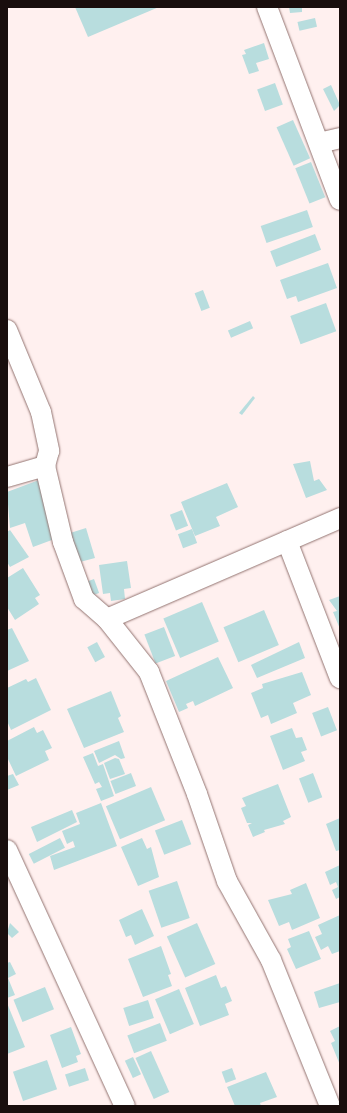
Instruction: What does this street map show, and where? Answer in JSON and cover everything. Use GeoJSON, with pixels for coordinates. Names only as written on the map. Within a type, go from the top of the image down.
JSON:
{"type":"FeatureCollection","features":[{"type":"Feature","properties":{"kind":"street"},"geometry":{"type":"LineString","coordinates":[[267,7],[340,200]]}},
{"type":"Feature","properties":{"kind":"street"},"geometry":{"type":"LineString","coordinates":[[319,143],[340,138]]}},
{"type":"Feature","properties":{"kind":"street"},"geometry":{"type":"LineString","coordinates":[[7,330],[41,412],[49,451],[45,466],[63,542],[84,599],[107,619],[149,672],[197,794],[227,881],[271,960],[330,1106]]}},
{"type":"Feature","properties":{"kind":"street"},"geometry":{"type":"LineString","coordinates":[[7,477],[45,466]]}},
{"type":"Feature","properties":{"kind":"street"},"geometry":{"type":"LineString","coordinates":[[107,619],[340,518]]}},
{"type":"Feature","properties":{"kind":"street"},"geometry":{"type":"LineString","coordinates":[[288,541],[340,678]]}},
{"type":"Feature","properties":{"kind":"street"},"geometry":{"type":"LineString","coordinates":[[7,850],[125,1106]]}},
{"type":"Feature","properties":{"kind":"building"},"geometry":{"type":"Polygon","coordinates":[[[75,7],[159,7],[88,37],[75,7]]]}},
{"type":"Feature","properties":{"kind":"building"},"geometry":{"type":"Polygon","coordinates":[[[289,7],[302,7],[302,12],[290,13],[289,7]]]}},
{"type":"Feature","properties":{"kind":"building"},"geometry":{"type":"Polygon","coordinates":[[[315,18],[317,27],[299,31],[297,22],[315,18]]]}},
{"type":"Feature","properties":{"kind":"building"},"geometry":{"type":"Polygon","coordinates":[[[264,43],[269,59],[256,63],[259,71],[249,74],[242,55],[246,54],[244,50],[264,43]]]}},
{"type":"Feature","properties":{"kind":"building"},"geometry":{"type":"Polygon","coordinates":[[[275,83],[283,105],[265,111],[257,89],[275,83]]]}},
{"type":"Feature","properties":{"kind":"building"},"geometry":{"type":"Polygon","coordinates":[[[331,85],[340,105],[334,111],[323,89],[331,85]]]}},
{"type":"Feature","properties":{"kind":"building"},"geometry":{"type":"Polygon","coordinates":[[[293,120],[310,158],[294,166],[277,127],[293,120]]]}},
{"type":"Feature","properties":{"kind":"building"},"geometry":{"type":"Polygon","coordinates":[[[311,162],[325,197],[309,204],[295,168],[311,162]]]}},
{"type":"Feature","properties":{"kind":"building"},"geometry":{"type":"Polygon","coordinates":[[[307,210],[313,227],[267,243],[261,226],[307,210]]]}},
{"type":"Feature","properties":{"kind":"building"},"geometry":{"type":"Polygon","coordinates":[[[315,234],[321,250],[276,267],[270,251],[315,234]]]}},
{"type":"Feature","properties":{"kind":"building"},"geometry":{"type":"Polygon","coordinates":[[[328,263],[337,288],[298,302],[296,296],[287,299],[280,280],[328,263]]]}},
{"type":"Feature","properties":{"kind":"building"},"geometry":{"type":"Polygon","coordinates":[[[203,290],[210,308],[201,311],[195,293],[203,290]]]}},
{"type":"Feature","properties":{"kind":"building"},"geometry":{"type":"Polygon","coordinates":[[[326,303],[336,331],[301,344],[290,316],[326,303]]]}},
{"type":"Feature","properties":{"kind":"building"},"geometry":{"type":"Polygon","coordinates":[[[250,321],[253,328],[231,338],[228,330],[250,321]]]}},
{"type":"Feature","properties":{"kind":"building"},"geometry":{"type":"Polygon","coordinates":[[[253,396],[255,398],[242,415],[239,413],[253,396]]]}},
{"type":"Feature","properties":{"kind":"building"},"geometry":{"type":"Polygon","coordinates":[[[310,461],[314,481],[319,479],[327,490],[306,498],[293,464],[310,461]]]}},
{"type":"Feature","properties":{"kind":"building"},"geometry":{"type":"Polygon","coordinates":[[[39,480],[60,537],[33,547],[25,523],[10,528],[7,492],[39,480]]]}},
{"type":"Feature","properties":{"kind":"building"},"geometry":{"type":"Polygon","coordinates":[[[227,483],[238,507],[216,517],[220,526],[195,536],[181,502],[227,483]]]}},
{"type":"Feature","properties":{"kind":"building"},"geometry":{"type":"Polygon","coordinates":[[[182,510],[188,526],[176,531],[170,515],[182,510]]]}},
{"type":"Feature","properties":{"kind":"building"},"geometry":{"type":"Polygon","coordinates":[[[86,528],[95,558],[80,562],[67,534],[86,528]]]}},
{"type":"Feature","properties":{"kind":"building"},"geometry":{"type":"Polygon","coordinates":[[[192,529],[197,543],[183,548],[178,534],[192,529]]]}},
{"type":"Feature","properties":{"kind":"building"},"geometry":{"type":"Polygon","coordinates":[[[10,530],[29,557],[10,567],[7,562],[7,532],[10,530]]]}},
{"type":"Feature","properties":{"kind":"building"},"geometry":{"type":"Polygon","coordinates":[[[127,561],[131,588],[124,589],[125,599],[111,601],[110,593],[103,594],[99,565],[127,561]]]}},
{"type":"Feature","properties":{"kind":"building"},"geometry":{"type":"Polygon","coordinates":[[[23,568],[40,595],[35,598],[39,604],[15,620],[7,607],[7,578],[23,568]]]}},
{"type":"Feature","properties":{"kind":"building"},"geometry":{"type":"Polygon","coordinates":[[[94,579],[99,593],[92,596],[86,582],[94,579]]]}},
{"type":"Feature","properties":{"kind":"building"},"geometry":{"type":"Polygon","coordinates":[[[340,596],[340,629],[333,612],[337,611],[329,600],[340,596]]]}},
{"type":"Feature","properties":{"kind":"building"},"geometry":{"type":"Polygon","coordinates":[[[202,602],[219,642],[180,658],[163,618],[202,602]]]}},
{"type":"Feature","properties":{"kind":"building"},"geometry":{"type":"Polygon","coordinates":[[[264,610],[279,645],[238,662],[223,627],[264,610]]]}},
{"type":"Feature","properties":{"kind":"building"},"geometry":{"type":"Polygon","coordinates":[[[164,627],[175,656],[156,663],[144,635],[164,627]]]}},
{"type":"Feature","properties":{"kind":"building"},"geometry":{"type":"Polygon","coordinates":[[[12,628],[29,661],[7,671],[7,630],[12,628]]]}},
{"type":"Feature","properties":{"kind":"building"},"geometry":{"type":"Polygon","coordinates":[[[97,642],[105,657],[95,662],[87,647],[97,642]]]}},
{"type":"Feature","properties":{"kind":"building"},"geometry":{"type":"Polygon","coordinates":[[[299,642],[305,658],[257,678],[251,665],[299,642]]]}},
{"type":"Feature","properties":{"kind":"building"},"geometry":{"type":"Polygon","coordinates":[[[218,657],[233,688],[195,706],[193,701],[186,704],[188,708],[179,712],[166,681],[218,657]]]}},
{"type":"Feature","properties":{"kind":"building"},"geometry":{"type":"Polygon","coordinates":[[[302,672],[311,695],[293,703],[297,713],[271,724],[268,715],[261,718],[251,693],[263,688],[262,684],[302,672]]]}},
{"type":"Feature","properties":{"kind":"building"},"geometry":{"type":"Polygon","coordinates":[[[36,678],[51,710],[11,730],[7,721],[7,688],[26,679],[28,682],[36,678]]]}},
{"type":"Feature","properties":{"kind":"building"},"geometry":{"type":"Polygon","coordinates":[[[111,691],[121,716],[118,718],[124,732],[84,748],[67,709],[111,691]]]}},
{"type":"Feature","properties":{"kind":"building"},"geometry":{"type":"Polygon","coordinates":[[[328,707],[337,730],[321,736],[312,713],[328,707]]]}},
{"type":"Feature","properties":{"kind":"building"},"geometry":{"type":"Polygon","coordinates":[[[34,727],[37,733],[43,730],[52,748],[45,751],[49,760],[16,776],[7,757],[7,741],[34,727]]]}},
{"type":"Feature","properties":{"kind":"building"},"geometry":{"type":"Polygon","coordinates":[[[292,728],[296,738],[302,737],[307,750],[301,752],[305,761],[283,770],[270,736],[292,728]]]}},
{"type":"Feature","properties":{"kind":"building"},"geometry":{"type":"Polygon","coordinates":[[[119,741],[125,758],[121,759],[115,755],[99,763],[94,751],[119,741]]]}},
{"type":"Feature","properties":{"kind":"building"},"geometry":{"type":"Polygon","coordinates":[[[93,753],[98,766],[103,764],[114,796],[101,801],[96,789],[102,787],[99,782],[95,784],[83,757],[93,753]]]}},
{"type":"Feature","properties":{"kind":"building"},"geometry":{"type":"Polygon","coordinates":[[[115,758],[119,759],[125,774],[110,779],[104,763],[115,758]]]}},
{"type":"Feature","properties":{"kind":"building"},"geometry":{"type":"Polygon","coordinates":[[[131,773],[136,786],[115,794],[110,781],[131,773]]]}},
{"type":"Feature","properties":{"kind":"building"},"geometry":{"type":"Polygon","coordinates":[[[313,773],[322,797],[308,803],[299,778],[313,773]]]}},
{"type":"Feature","properties":{"kind":"building"},"geometry":{"type":"Polygon","coordinates":[[[13,774],[19,785],[7,790],[7,776],[13,774]]]}},
{"type":"Feature","properties":{"kind":"building"},"geometry":{"type":"Polygon","coordinates":[[[278,784],[291,817],[283,821],[285,824],[264,830],[265,832],[253,837],[248,825],[252,823],[247,823],[241,808],[246,806],[242,798],[278,784]]]}},
{"type":"Feature","properties":{"kind":"building"},"geometry":{"type":"Polygon","coordinates":[[[151,787],[165,820],[120,839],[106,806],[151,787]]]}},
{"type":"Feature","properties":{"kind":"building"},"geometry":{"type":"Polygon","coordinates":[[[101,803],[117,846],[54,870],[50,856],[75,847],[73,841],[67,844],[62,831],[80,824],[76,813],[101,803]]]}},
{"type":"Feature","properties":{"kind":"building"},"geometry":{"type":"Polygon","coordinates":[[[72,810],[77,822],[37,842],[31,827],[72,810]]]}},
{"type":"Feature","properties":{"kind":"building"},"geometry":{"type":"Polygon","coordinates":[[[340,818],[340,850],[336,851],[326,824],[340,818]]]}},
{"type":"Feature","properties":{"kind":"building"},"geometry":{"type":"Polygon","coordinates":[[[182,820],[191,844],[164,855],[155,830],[182,820]]]}},
{"type":"Feature","properties":{"kind":"building"},"geometry":{"type":"Polygon","coordinates":[[[60,838],[65,848],[34,864],[29,854],[60,838]]]}},
{"type":"Feature","properties":{"kind":"building"},"geometry":{"type":"Polygon","coordinates":[[[142,838],[147,849],[151,847],[159,877],[138,886],[121,847],[142,838]]]}},
{"type":"Feature","properties":{"kind":"building"},"geometry":{"type":"Polygon","coordinates":[[[340,865],[340,897],[336,899],[332,890],[338,887],[336,882],[330,885],[325,872],[340,865]]]}},
{"type":"Feature","properties":{"kind":"building"},"geometry":{"type":"Polygon","coordinates":[[[177,881],[190,918],[161,928],[149,891],[177,881]]]}},
{"type":"Feature","properties":{"kind":"building"},"geometry":{"type":"Polygon","coordinates":[[[306,883],[320,918],[292,930],[289,922],[279,926],[268,900],[292,894],[290,890],[306,883]]]}},
{"type":"Feature","properties":{"kind":"building"},"geometry":{"type":"Polygon","coordinates":[[[142,909],[154,936],[135,945],[131,935],[126,937],[119,920],[142,909]]]}},
{"type":"Feature","properties":{"kind":"building"},"geometry":{"type":"Polygon","coordinates":[[[340,915],[340,951],[332,954],[328,946],[321,950],[315,937],[322,934],[318,925],[340,915]]]}},
{"type":"Feature","properties":{"kind":"building"},"geometry":{"type":"Polygon","coordinates":[[[10,923],[19,932],[12,938],[7,933],[10,923]]]}},
{"type":"Feature","properties":{"kind":"building"},"geometry":{"type":"Polygon","coordinates":[[[197,923],[215,964],[185,978],[167,936],[197,923]]]}},
{"type":"Feature","properties":{"kind":"building"},"geometry":{"type":"Polygon","coordinates":[[[309,931],[321,959],[296,969],[287,949],[291,947],[288,939],[309,931]]]}},
{"type":"Feature","properties":{"kind":"building"},"geometry":{"type":"Polygon","coordinates":[[[161,946],[171,974],[168,975],[172,986],[143,997],[128,959],[161,946]]]}},
{"type":"Feature","properties":{"kind":"building"},"geometry":{"type":"Polygon","coordinates":[[[10,962],[16,974],[8,978],[15,995],[7,998],[7,963],[10,962]]]}},
{"type":"Feature","properties":{"kind":"building"},"geometry":{"type":"Polygon","coordinates":[[[216,975],[221,988],[226,986],[232,1001],[225,1004],[229,1015],[200,1026],[185,988],[216,975]]]}},
{"type":"Feature","properties":{"kind":"building"},"geometry":{"type":"Polygon","coordinates":[[[340,983],[340,1002],[319,1008],[314,992],[340,983]]]}},
{"type":"Feature","properties":{"kind":"building"},"geometry":{"type":"Polygon","coordinates":[[[45,987],[54,1009],[22,1022],[13,1000],[45,987]]]}},
{"type":"Feature","properties":{"kind":"building"},"geometry":{"type":"Polygon","coordinates":[[[179,989],[194,1024],[170,1034],[155,999],[179,989]]]}},
{"type":"Feature","properties":{"kind":"building"},"geometry":{"type":"Polygon","coordinates":[[[148,1000],[154,1018],[129,1026],[123,1008],[148,1000]]]}},
{"type":"Feature","properties":{"kind":"building"},"geometry":{"type":"Polygon","coordinates":[[[7,1003],[25,1047],[7,1054],[7,1003]]]}},
{"type":"Feature","properties":{"kind":"building"},"geometry":{"type":"Polygon","coordinates":[[[160,1023],[167,1041],[134,1053],[127,1036],[160,1023]]]}},
{"type":"Feature","properties":{"kind":"building"},"geometry":{"type":"Polygon","coordinates":[[[340,1026],[340,1065],[331,1043],[335,1041],[330,1031],[340,1026]]]}},
{"type":"Feature","properties":{"kind":"building"},"geometry":{"type":"Polygon","coordinates":[[[71,1027],[81,1054],[76,1056],[78,1062],[62,1068],[50,1035],[71,1027]]]}},
{"type":"Feature","properties":{"kind":"building"},"geometry":{"type":"Polygon","coordinates":[[[151,1051],[169,1092],[154,1099],[135,1058],[151,1051]]]}},
{"type":"Feature","properties":{"kind":"building"},"geometry":{"type":"Polygon","coordinates":[[[133,1057],[141,1074],[133,1078],[125,1061],[133,1057]]]}},
{"type":"Feature","properties":{"kind":"building"},"geometry":{"type":"Polygon","coordinates":[[[47,1060],[57,1089],[23,1101],[13,1072],[47,1060]]]}},
{"type":"Feature","properties":{"kind":"building"},"geometry":{"type":"Polygon","coordinates":[[[85,1068],[89,1080],[69,1087],[65,1074],[85,1068]]]}},
{"type":"Feature","properties":{"kind":"building"},"geometry":{"type":"Polygon","coordinates":[[[232,1068],[236,1079],[226,1083],[222,1072],[232,1068]]]}},
{"type":"Feature","properties":{"kind":"building"},"geometry":{"type":"Polygon","coordinates":[[[266,1072],[277,1097],[260,1103],[261,1106],[235,1106],[227,1087],[266,1072]]]}}]}
